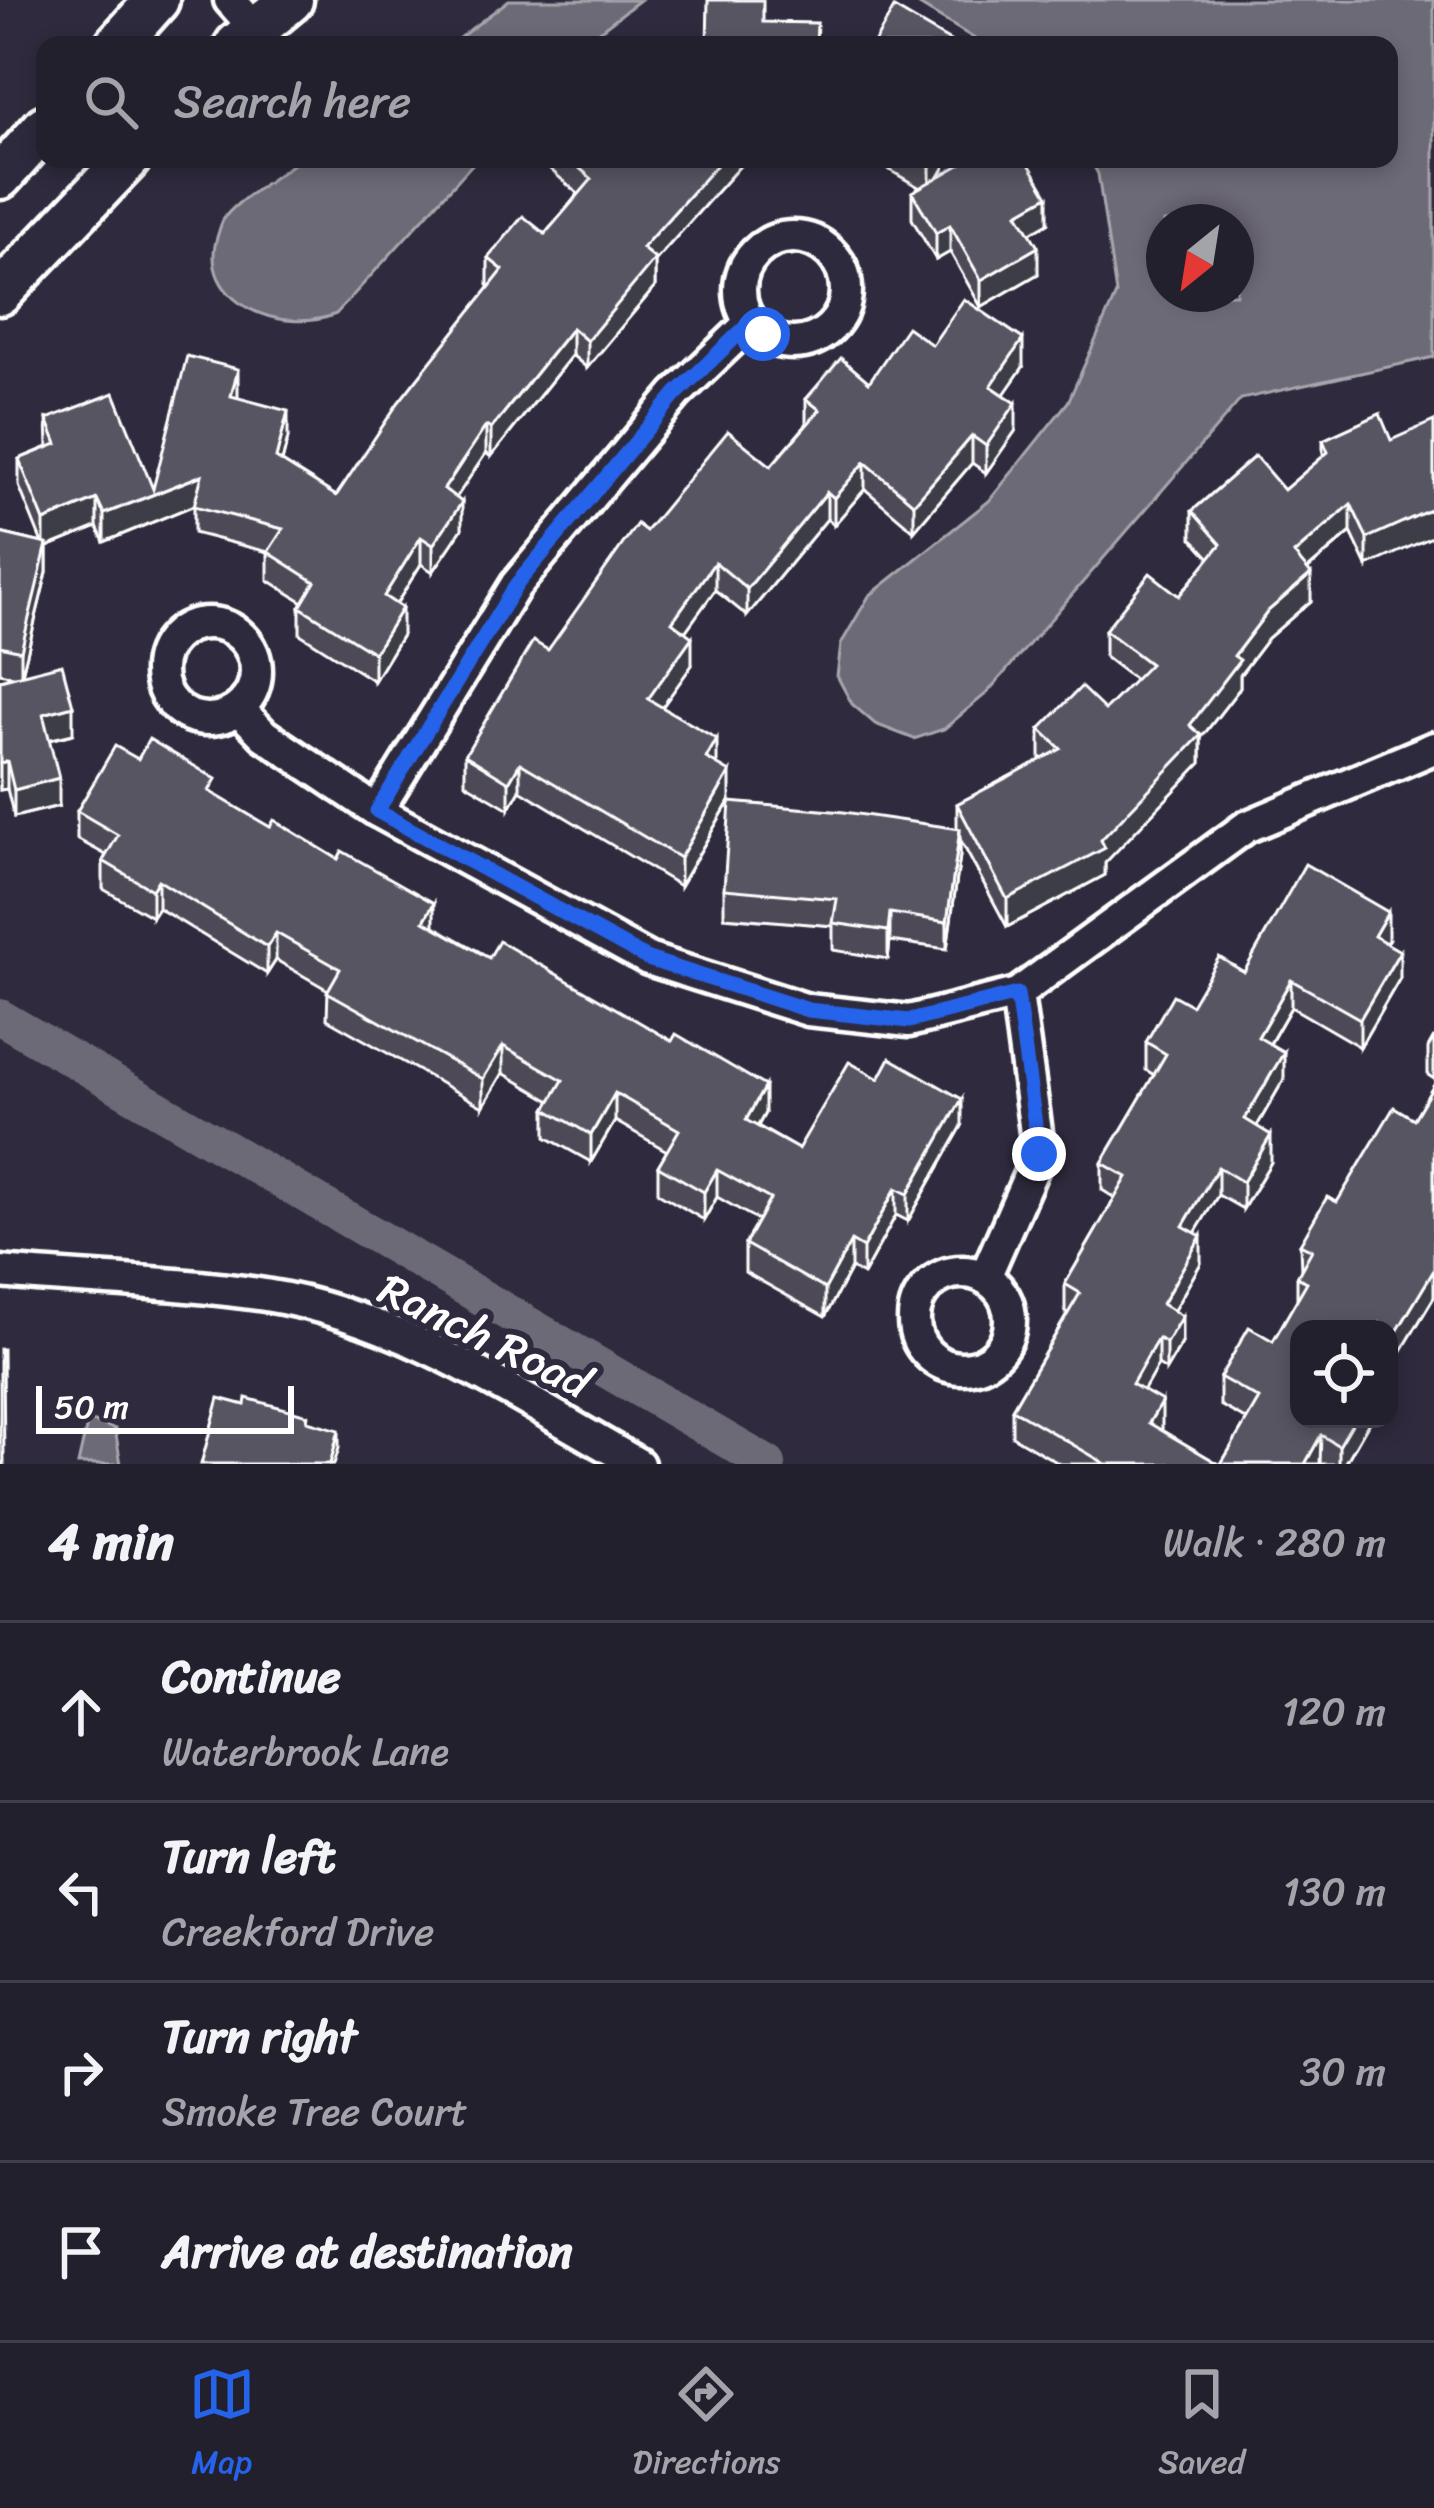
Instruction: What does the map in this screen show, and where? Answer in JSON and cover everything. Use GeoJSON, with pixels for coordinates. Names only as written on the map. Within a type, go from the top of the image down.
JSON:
{"type":"FeatureCollection","features":[{"type":"Feature","properties":{"kind":"main road"},"geometry":{"type":"LineString","coordinates":[[125,36],[157,0]]}},
{"type":"Feature","properties":{"kind":"main road"},"geometry":{"type":"LineString","coordinates":[[240,24],[291,0]]}},
{"type":"Feature","properties":{"kind":"main road"},"geometry":{"type":"LineString","coordinates":[[0,177],[36,137]]}},
{"type":"Feature","properties":{"kind":"main road"},"geometry":{"type":"LineString","coordinates":[[0,293],[119,168]]}},
{"type":"Feature","properties":{"kind":"street"},"geometry":{"type":"LineString","coordinates":[[377,811],[516,585],[676,394],[751,322]]}},
{"type":"Feature","properties":{"kind":"street"},"geometry":{"type":"LineString","coordinates":[[238,709],[264,735],[377,811],[648,959],[808,1010],[909,1021],[1017,994],[1246,826],[1434,748]]}},
{"type":"Feature","properties":{"kind":"street"},"geometry":{"type":"LineString","coordinates":[[985,1277],[1039,1154],[1017,994]]}},
{"type":"Feature","properties":{"kind":"street","name":"Ranch Road"},"geometry":{"type":"LineString","coordinates":[[0,1272],[267,1295],[364,1322],[440,1354],[638,1464]]}},
{"type":"Feature","properties":{"kind":"shaded area"},"geometry":{"type":"Polygon","coordinates":[[[509,0],[640,0],[593,36],[462,36],[509,0]]]}},
{"type":"Feature","properties":{"kind":"shaded area"},"geometry":{"type":"Polygon","coordinates":[[[911,0],[1434,0],[1434,357],[1241,399],[987,693],[944,729],[914,739],[875,724],[852,704],[837,676],[841,644],[869,596],[989,501],[1068,402],[1116,294],[1095,168],[1398,168],[1398,36],[970,36],[911,0]]]}},
{"type":"Feature","properties":{"kind":"shaded area"},"geometry":{"type":"Polygon","coordinates":[[[287,168],[469,168],[336,314],[315,320],[269,317],[248,308],[219,279],[214,258],[221,225],[249,195],[287,168]]]}},
{"type":"Feature","properties":{"kind":"shaded area"},"geometry":{"type":"Polygon","coordinates":[[[88,1420],[115,1429],[121,1464],[78,1464],[88,1420]]]}},
{"type":"Feature","properties":{"kind":"building"},"geometry":{"type":"Polygon","coordinates":[[[708,0],[763,0],[763,22],[817,23],[816,36],[707,36],[708,0]]]}},
{"type":"Feature","properties":{"kind":"building"},"geometry":{"type":"Polygon","coordinates":[[[894,8],[942,36],[878,36],[894,8]]]}},
{"type":"Feature","properties":{"kind":"building"},"geometry":{"type":"Polygon","coordinates":[[[579,168],[714,168],[642,248],[655,259],[587,341],[572,328],[491,429],[486,426],[444,489],[462,502],[433,545],[421,537],[384,596],[402,608],[374,653],[300,607],[315,582],[268,552],[283,529],[194,506],[202,475],[104,514],[97,499],[44,521],[19,459],[57,444],[47,419],[114,393],[153,489],[187,356],[238,369],[231,396],[288,411],[276,458],[336,496],[398,403],[503,270],[488,258],[523,216],[545,234],[592,179],[579,168]]]}},
{"type":"Feature","properties":{"kind":"building"},"geometry":{"type":"Polygon","coordinates":[[[954,168],[1031,168],[1048,196],[1018,213],[1038,247],[981,280],[950,225],[936,233],[912,192],[954,168]]]}},
{"type":"Feature","properties":{"kind":"building"},"geometry":{"type":"Polygon","coordinates":[[[964,299],[1023,339],[991,386],[1016,403],[986,446],[972,436],[914,504],[865,462],[834,498],[827,492],[747,589],[715,562],[672,622],[692,637],[648,699],[717,739],[706,758],[730,772],[680,858],[520,763],[509,782],[465,755],[533,641],[548,650],[637,524],[646,531],[728,431],[771,466],[820,410],[806,399],[841,358],[869,382],[907,327],[932,345],[964,299]]]}},
{"type":"Feature","properties":{"kind":"building"},"geometry":{"type":"Polygon","coordinates":[[[1380,414],[1391,440],[1434,421],[1434,508],[1367,538],[1351,504],[1294,554],[1311,574],[1268,611],[1234,656],[1240,660],[1190,725],[1201,735],[1101,840],[1105,848],[1007,899],[957,804],[1061,749],[1040,729],[1081,687],[1105,710],[1150,664],[1105,630],[1150,573],[1179,596],[1221,544],[1192,511],[1255,456],[1284,490],[1328,452],[1323,440],[1380,414]]]}},
{"type":"Feature","properties":{"kind":"building"},"geometry":{"type":"Polygon","coordinates":[[[0,533],[47,544],[21,651],[0,646],[0,533]]]}},
{"type":"Feature","properties":{"kind":"building"},"geometry":{"type":"Polygon","coordinates":[[[62,664],[73,706],[43,714],[59,778],[14,790],[7,761],[0,763],[0,680],[62,664]]]}},
{"type":"Feature","properties":{"kind":"building"},"geometry":{"type":"Polygon","coordinates":[[[149,739],[216,779],[209,791],[270,827],[274,820],[338,859],[342,851],[434,903],[424,921],[489,958],[499,941],[672,1041],[676,1034],[765,1086],[746,1120],[798,1149],[849,1062],[879,1079],[890,1058],[962,1099],[908,1194],[896,1188],[863,1248],[851,1241],[825,1289],[745,1244],[770,1199],[717,1170],[704,1192],[658,1166],[679,1130],[615,1093],[591,1135],[546,1109],[563,1080],[503,1046],[483,1079],[327,992],[340,969],[276,933],[267,947],[158,880],[152,890],[103,861],[118,835],[77,811],[115,746],[138,759],[149,739]]]}},
{"type":"Feature","properties":{"kind":"building"},"geometry":{"type":"Polygon","coordinates":[[[730,802],[960,829],[947,922],[890,913],[888,931],[833,923],[837,899],[724,889],[730,802]]]}},
{"type":"Feature","properties":{"kind":"building"},"geometry":{"type":"Polygon","coordinates":[[[1305,864],[1388,912],[1374,936],[1400,951],[1360,1019],[1291,980],[1258,1037],[1284,1052],[1245,1119],[1271,1135],[1243,1182],[1218,1167],[1183,1226],[1201,1236],[1162,1304],[1182,1316],[1166,1343],[1158,1338],[1132,1384],[1162,1401],[1149,1423],[1219,1464],[1106,1464],[1012,1409],[1080,1293],[1065,1284],[1127,1177],[1102,1163],[1166,1054],[1146,1042],[1173,995],[1191,1005],[1219,957],[1244,972],[1305,864]]]}},
{"type":"Feature","properties":{"kind":"building"},"geometry":{"type":"Polygon","coordinates":[[[1434,1085],[1434,1270],[1398,1330],[1398,1320],[1290,1320],[1290,1428],[1350,1428],[1339,1446],[1321,1435],[1305,1464],[1221,1464],[1259,1399],[1220,1377],[1249,1327],[1273,1341],[1307,1282],[1297,1277],[1312,1250],[1300,1244],[1327,1197],[1337,1202],[1394,1107],[1414,1119],[1434,1085]]]}},
{"type":"Feature","properties":{"kind":"building"},"geometry":{"type":"Polygon","coordinates":[[[3,1349],[4,1464],[0,1464],[3,1349]]]}},
{"type":"Feature","properties":{"kind":"building"},"geometry":{"type":"Polygon","coordinates":[[[219,1398],[245,1405],[246,1398],[308,1415],[307,1421],[339,1430],[330,1464],[201,1464],[219,1398]]]}},
{"type":"Feature","properties":{"kind":"waterway"},"geometry":{"type":"LineString","coordinates":[[0,1017],[768,1464]]}},
{"type":"Feature","properties":{"kind":"route"},"geometry":{"type":"LineString","coordinates":[[763,334],[751,322],[676,394],[516,585],[377,811],[648,959],[808,1010],[909,1021],[1017,994],[1039,1154]]}}]}
